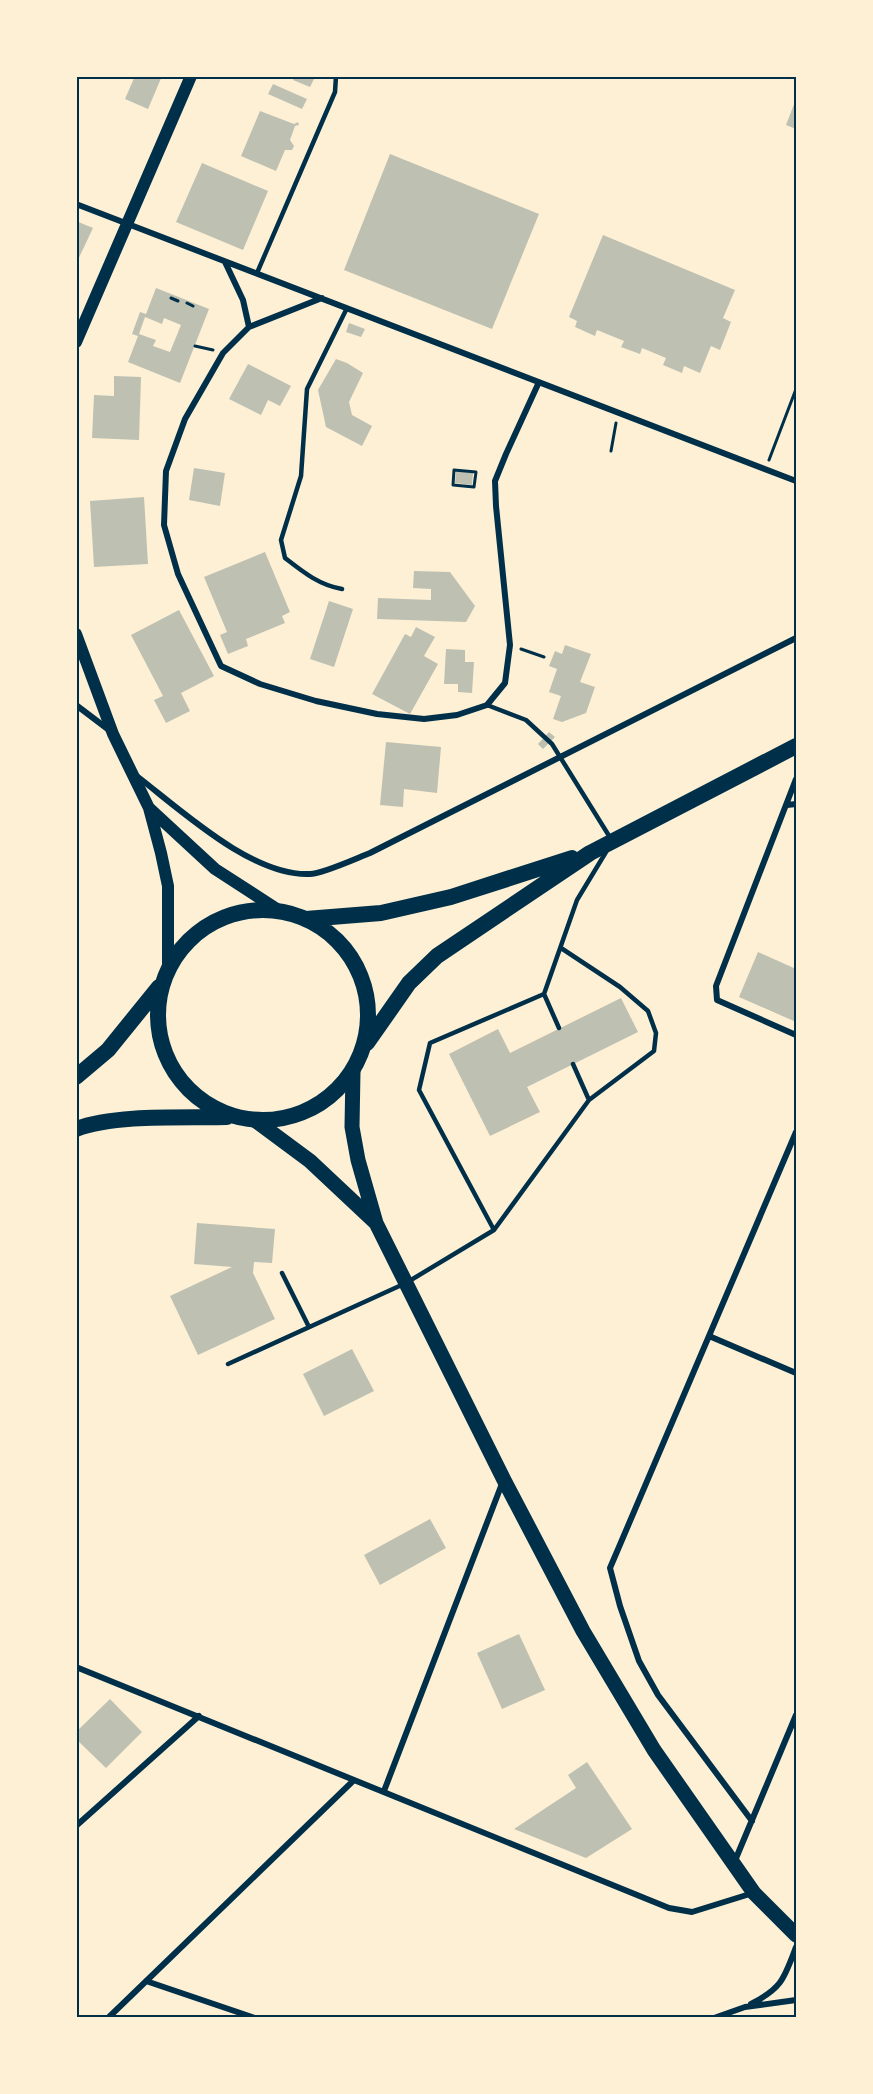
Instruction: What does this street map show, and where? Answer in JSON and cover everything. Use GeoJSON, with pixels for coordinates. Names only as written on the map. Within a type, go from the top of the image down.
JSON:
{"type":"FeatureCollection","features":[{"type":"Feature","properties":{"kind":"highway"},"geometry":{"type":"LineString","coordinates":[[76,1129],[142,1118],[232,1117],[256,1121],[285,1119],[312,1109],[335,1093],[353,1071],[363,1049],[410,984],[437,956],[590,853],[796,746]]}},
{"type":"Feature","properties":{"kind":"highway"},"geometry":{"type":"LineString","coordinates":[[306,919],[381,913],[404,908],[451,897],[590,853]]}},
{"type":"Feature","properties":{"kind":"highway"},"geometry":{"type":"LineString","coordinates":[[76,1077],[108,1050],[160,986],[168,968],[187,940],[214,921],[246,911],[280,911],[306,919],[332,935],[353,959],[365,987],[369,1018],[363,1049]]}},
{"type":"Feature","properties":{"kind":"highway"},"geometry":{"type":"LineString","coordinates":[[160,986],[156,1019],[162,1051],[178,1080],[202,1103],[232,1117]]}},
{"type":"Feature","properties":{"kind":"main road"},"geometry":{"type":"LineString","coordinates":[[76,342],[191,76]]}},
{"type":"Feature","properties":{"kind":"main road"},"geometry":{"type":"LineString","coordinates":[[76,634],[113,734],[149,808],[168,886],[168,968]]}},
{"type":"Feature","properties":{"kind":"main road"},"geometry":{"type":"LineString","coordinates":[[149,808],[215,869],[280,911]]}},
{"type":"Feature","properties":{"kind":"main road"},"geometry":{"type":"LineString","coordinates":[[353,1071],[352,1127],[358,1161],[376,1223],[504,1480],[583,1631],[654,1750],[754,1893],[796,1935]]}},
{"type":"Feature","properties":{"kind":"main road"},"geometry":{"type":"LineString","coordinates":[[256,1121],[310,1161],[376,1223]]}},
{"type":"Feature","properties":{"kind":"street"},"geometry":{"type":"LineString","coordinates":[[76,204],[796,481]]}},
{"type":"Feature","properties":{"kind":"street"},"geometry":{"type":"LineString","coordinates":[[225,261],[243,300],[249,327]]}},
{"type":"Feature","properties":{"kind":"street"},"geometry":{"type":"LineString","coordinates":[[321,298],[249,327],[223,353],[185,419],[166,471],[164,525],[178,574],[221,666],[260,684],[316,701],[377,714],[423,719],[457,715],[487,705],[505,683],[510,645],[495,481],[539,382]]}},
{"type":"Feature","properties":{"kind":"street"},"geometry":{"type":"LineString","coordinates":[[132,773],[238,853],[279,871],[311,874],[370,853],[796,638]]}},
{"type":"Feature","properties":{"kind":"street"},"geometry":{"type":"LineString","coordinates":[[76,705],[113,734]]}},
{"type":"Feature","properties":{"kind":"street"},"geometry":{"type":"LineString","coordinates":[[796,779],[716,986],[717,1000],[796,1035]]}},
{"type":"Feature","properties":{"kind":"street"},"geometry":{"type":"LineString","coordinates":[[787,805],[796,804]]}},
{"type":"Feature","properties":{"kind":"street"},"geometry":{"type":"LineString","coordinates":[[752,1821],[658,1695],[639,1661],[610,1568],[796,1132]]}},
{"type":"Feature","properties":{"kind":"street"},"geometry":{"type":"LineString","coordinates":[[709,1336],[796,1373]]}},
{"type":"Feature","properties":{"kind":"street"},"geometry":{"type":"LineString","coordinates":[[384,1791],[504,1480]]}},
{"type":"Feature","properties":{"kind":"street"},"geometry":{"type":"LineString","coordinates":[[76,1667],[669,1908],[692,1912],[754,1893]]}},
{"type":"Feature","properties":{"kind":"street"},"geometry":{"type":"LineString","coordinates":[[734,1863],[796,1715]]}},
{"type":"Feature","properties":{"kind":"street"},"geometry":{"type":"LineString","coordinates":[[76,1826],[199,1716]]}},
{"type":"Feature","properties":{"kind":"street"},"geometry":{"type":"LineString","coordinates":[[108,2018],[354,1780]]}},
{"type":"Feature","properties":{"kind":"street"},"geometry":{"type":"LineString","coordinates":[[714,2018],[745,2007],[771,1994],[785,1976],[796,1947]]}},
{"type":"Feature","properties":{"kind":"street"},"geometry":{"type":"LineString","coordinates":[[146,1981],[255,2018]]}},
{"type":"Feature","properties":{"kind":"street"},"geometry":{"type":"LineString","coordinates":[[745,2007],[796,2000]]}},
{"type":"Feature","properties":{"kind":"lane"},"geometry":{"type":"LineString","coordinates":[[257,273],[335,92],[336,76]]}},
{"type":"Feature","properties":{"kind":"lane"},"geometry":{"type":"LineString","coordinates":[[342,589],[327,586],[285,558],[281,540],[301,476],[307,389],[347,308]]}},
{"type":"Feature","properties":{"kind":"lane"},"geometry":{"type":"LineString","coordinates":[[487,705],[526,720],[552,744],[612,842],[577,900],[544,994],[559,1028]]}},
{"type":"Feature","properties":{"kind":"lane"},"geometry":{"type":"LineString","coordinates":[[228,1364],[406,1283],[494,1230],[589,1100],[654,1051],[656,1033],[648,1011],[620,987],[561,948]]}},
{"type":"Feature","properties":{"kind":"lane"},"geometry":{"type":"LineString","coordinates":[[494,1230],[419,1090],[429,1043],[544,994]]}},
{"type":"Feature","properties":{"kind":"lane"},"geometry":{"type":"LineString","coordinates":[[573,1064],[589,1100]]}},
{"type":"Feature","properties":{"kind":"lane"},"geometry":{"type":"LineString","coordinates":[[282,1273],[309,1327]]}},
{"type":"Feature","properties":{"kind":"path"},"geometry":{"type":"LineString","coordinates":[[171,298],[178,301]]}},
{"type":"Feature","properties":{"kind":"path"},"geometry":{"type":"LineString","coordinates":[[187,303],[193,306]]}},
{"type":"Feature","properties":{"kind":"path"},"geometry":{"type":"LineString","coordinates":[[195,346],[223,353]]}},
{"type":"Feature","properties":{"kind":"path"},"geometry":{"type":"LineString","coordinates":[[765,469],[796,389]]}},
{"type":"Feature","properties":{"kind":"path"},"geometry":{"type":"LineString","coordinates":[[611,451],[618,412]]}},
{"type":"Feature","properties":{"kind":"path"},"geometry":{"type":"LineString","coordinates":[[454,470],[476,472],[474,488],[453,485],[454,470]]}},
{"type":"Feature","properties":{"kind":"path"},"geometry":{"type":"LineString","coordinates":[[510,645],[544,657]]}},
{"type":"Feature","properties":{"kind":"building"},"geometry":{"type":"Polygon","coordinates":[[[135,76],[162,76],[148,109],[125,99],[135,76]]]}},
{"type":"Feature","properties":{"kind":"building"},"geometry":{"type":"Polygon","coordinates":[[[295,76],[315,77],[310,87],[293,80],[295,76]]]}},
{"type":"Feature","properties":{"kind":"building"},"geometry":{"type":"Polygon","coordinates":[[[273,84],[307,99],[302,109],[268,94],[273,84]]]}},
{"type":"Feature","properties":{"kind":"building"},"geometry":{"type":"Polygon","coordinates":[[[796,99],[796,129],[786,125],[796,99]]]}},
{"type":"Feature","properties":{"kind":"building"},"geometry":{"type":"Polygon","coordinates":[[[260,111],[294,124],[298,122],[299,125],[295,126],[290,140],[294,146],[292,150],[285,150],[276,171],[241,156],[260,111]]]}},
{"type":"Feature","properties":{"kind":"building"},"geometry":{"type":"Polygon","coordinates":[[[390,154],[539,214],[492,329],[344,270],[390,154]]]}},
{"type":"Feature","properties":{"kind":"building"},"geometry":{"type":"Polygon","coordinates":[[[202,163],[268,191],[243,250],[176,222],[202,163]]]}},
{"type":"Feature","properties":{"kind":"building"},"geometry":{"type":"Polygon","coordinates":[[[76,221],[93,228],[76,264],[76,221]]]}},
{"type":"Feature","properties":{"kind":"building"},"geometry":{"type":"Polygon","coordinates":[[[603,235],[735,290],[723,318],[731,322],[720,350],[711,346],[700,373],[684,366],[682,373],[663,365],[666,358],[642,348],[640,354],[621,347],[624,341],[597,330],[595,336],[575,327],[577,321],[569,317],[603,235]]]}},
{"type":"Feature","properties":{"kind":"building"},"geometry":{"type":"Polygon","coordinates":[[[156,288],[209,309],[180,383],[128,362],[138,336],[132,334],[140,312],[146,314],[156,288]],[[145,317],[139,334],[156,340],[153,346],[170,352],[181,325],[164,318],[162,324],[145,317]]]}},
{"type":"Feature","properties":{"kind":"building"},"geometry":{"type":"Polygon","coordinates":[[[349,323],[365,329],[361,337],[346,332],[349,323]]]}},
{"type":"Feature","properties":{"kind":"building"},"geometry":{"type":"Polygon","coordinates":[[[336,359],[363,373],[349,402],[352,415],[372,426],[362,446],[326,427],[318,390],[336,359]]]}},
{"type":"Feature","properties":{"kind":"building"},"geometry":{"type":"Polygon","coordinates":[[[248,364],[291,386],[280,406],[268,400],[261,415],[229,399],[248,364]]]}},
{"type":"Feature","properties":{"kind":"building"},"geometry":{"type":"Polygon","coordinates":[[[114,376],[141,377],[139,440],[92,438],[94,395],[114,396],[114,376]]]}},
{"type":"Feature","properties":{"kind":"building"},"geometry":{"type":"Polygon","coordinates":[[[194,468],[225,473],[220,506],[189,500],[194,468]]]}},
{"type":"Feature","properties":{"kind":"building"},"geometry":{"type":"Polygon","coordinates":[[[456,471],[473,473],[472,485],[455,483],[456,471]]]}},
{"type":"Feature","properties":{"kind":"building"},"geometry":{"type":"Polygon","coordinates":[[[144,497],[148,564],[94,567],[90,501],[144,497]]]}},
{"type":"Feature","properties":{"kind":"building"},"geometry":{"type":"Polygon","coordinates":[[[265,552],[290,612],[282,616],[285,623],[246,639],[248,646],[228,654],[220,635],[227,632],[204,577],[265,552]]]}},
{"type":"Feature","properties":{"kind":"building"},"geometry":{"type":"Polygon","coordinates":[[[414,571],[450,572],[475,606],[466,622],[377,619],[378,598],[431,600],[431,589],[413,588],[414,571]]]}},
{"type":"Feature","properties":{"kind":"building"},"geometry":{"type":"Polygon","coordinates":[[[329,601],[353,609],[334,667],[310,659],[329,601]]]}},
{"type":"Feature","properties":{"kind":"building"},"geometry":{"type":"Polygon","coordinates":[[[179,610],[214,676],[181,693],[190,711],[166,723],[154,700],[163,696],[131,635],[179,610]]]}},
{"type":"Feature","properties":{"kind":"building"},"geometry":{"type":"Polygon","coordinates":[[[416,627],[435,637],[424,656],[438,664],[410,714],[372,694],[405,634],[411,637],[416,627]]]}},
{"type":"Feature","properties":{"kind":"building"},"geometry":{"type":"Polygon","coordinates":[[[565,645],[591,654],[580,682],[595,687],[586,713],[562,722],[553,719],[561,696],[549,692],[557,669],[549,666],[555,651],[562,654],[565,645]]]}},
{"type":"Feature","properties":{"kind":"building"},"geometry":{"type":"Polygon","coordinates":[[[446,649],[465,650],[465,662],[474,662],[472,693],[458,692],[458,684],[444,684],[446,649]]]}},
{"type":"Feature","properties":{"kind":"building"},"geometry":{"type":"Polygon","coordinates":[[[549,732],[555,737],[543,749],[538,744],[549,732]]]}},
{"type":"Feature","properties":{"kind":"building"},"geometry":{"type":"Polygon","coordinates":[[[386,742],[441,747],[437,793],[404,789],[403,807],[380,805],[386,742]]]}},
{"type":"Feature","properties":{"kind":"building"},"geometry":{"type":"Polygon","coordinates":[[[758,952],[796,969],[796,1022],[739,997],[758,952]]]}},
{"type":"Feature","properties":{"kind":"building"},"geometry":{"type":"Polygon","coordinates":[[[621,998],[638,1032],[527,1087],[540,1112],[490,1136],[449,1054],[498,1029],[510,1053],[621,998]]]}},
{"type":"Feature","properties":{"kind":"building"},"geometry":{"type":"Polygon","coordinates":[[[197,1223],[275,1229],[272,1263],[254,1262],[253,1273],[275,1319],[198,1355],[170,1296],[232,1267],[194,1264],[197,1223]]]}},
{"type":"Feature","properties":{"kind":"building"},"geometry":{"type":"Polygon","coordinates":[[[352,1349],[374,1391],[324,1416],[303,1374],[352,1349]]]}},
{"type":"Feature","properties":{"kind":"building"},"geometry":{"type":"Polygon","coordinates":[[[430,1519],[446,1548],[380,1585],[364,1555],[430,1519]]]}},
{"type":"Feature","properties":{"kind":"building"},"geometry":{"type":"Polygon","coordinates":[[[519,1634],[545,1690],[502,1709],[477,1653],[519,1634]]]}},
{"type":"Feature","properties":{"kind":"building"},"geometry":{"type":"Polygon","coordinates":[[[110,1699],[142,1732],[106,1768],[76,1739],[76,1732],[110,1699]]]}},
{"type":"Feature","properties":{"kind":"building"},"geometry":{"type":"Polygon","coordinates":[[[587,1762],[632,1829],[586,1858],[514,1829],[576,1788],[568,1775],[587,1762]]]}}]}
